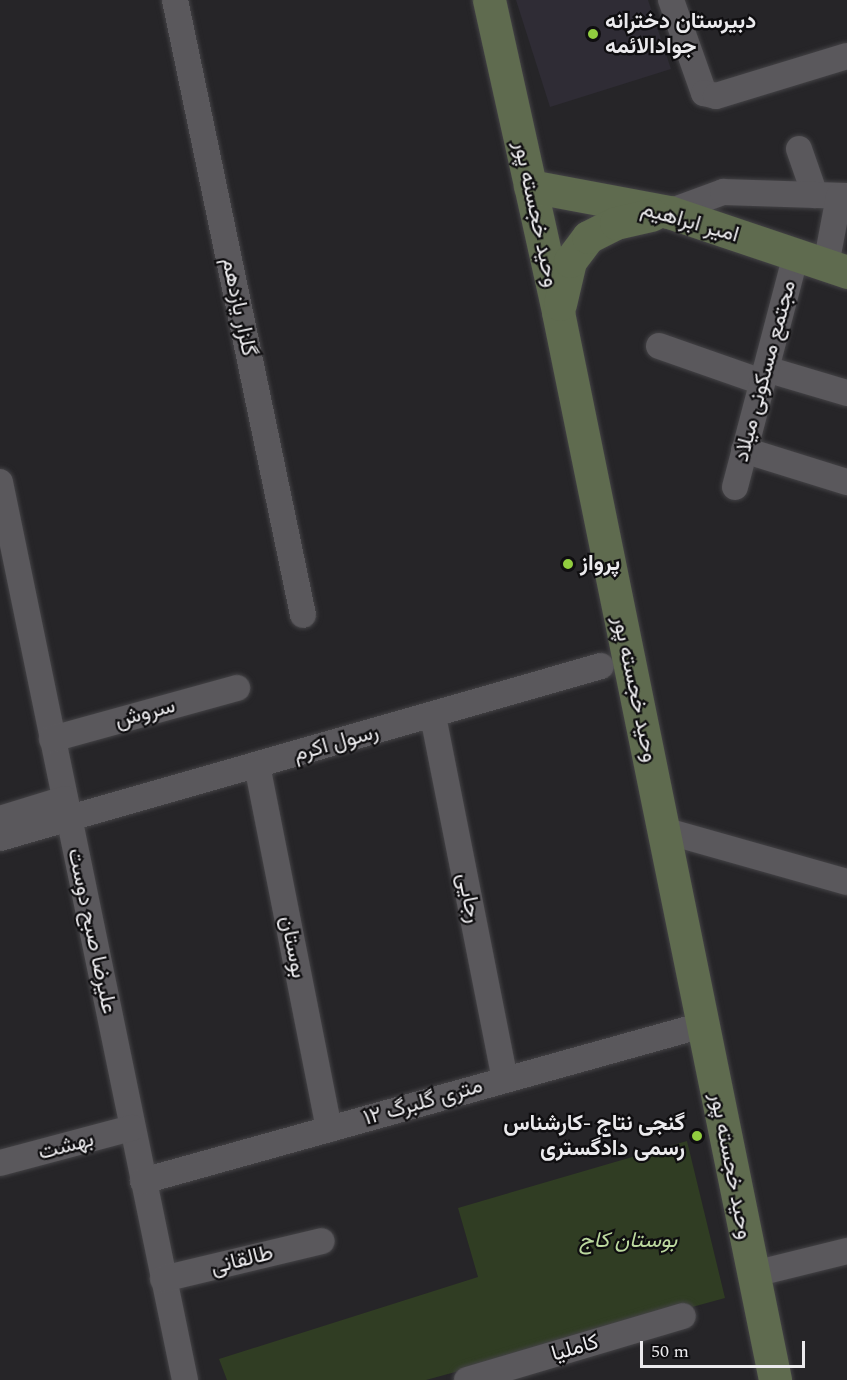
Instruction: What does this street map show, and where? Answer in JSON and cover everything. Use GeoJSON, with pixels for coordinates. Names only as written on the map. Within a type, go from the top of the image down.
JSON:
{"type":"FeatureCollection","features":[{"type":"Feature","properties":{"kind":"main road","name":"وحید خجسته پور"},"geometry":{"type":"LineString","coordinates":[[489,0],[558,312],[775,1380]]}},
{"type":"Feature","properties":{"kind":"main road","name":"امیر ابراهیم"},"geometry":{"type":"LineString","coordinates":[[531,186],[669,212],[823,264]]}},
{"type":"Feature","properties":{"kind":"main road"},"geometry":{"type":"LineString","coordinates":[[558,312],[570,261],[588,237],[616,223],[669,212]]}},
{"type":"Feature","properties":{"kind":"street","name":"گلزار یازدهم"},"geometry":{"type":"LineString","coordinates":[[175,0],[303,615]]}},
{"type":"Feature","properties":{"kind":"street"},"geometry":{"type":"LineString","coordinates":[[671,0],[704,93],[716,96],[847,56]]}},
{"type":"Feature","properties":{"kind":"street"},"geometry":{"type":"LineString","coordinates":[[799,148],[834,196]]}},
{"type":"Feature","properties":{"kind":"street"},"geometry":{"type":"LineString","coordinates":[[669,212],[723,192],[834,196]]}},
{"type":"Feature","properties":{"kind":"street","name":"مجتمع مسکونی میلاد"},"geometry":{"type":"LineString","coordinates":[[735,487],[764,376],[823,264],[834,196]]}},
{"type":"Feature","properties":{"kind":"street"},"geometry":{"type":"LineString","coordinates":[[659,346],[764,376],[847,393]]}},
{"type":"Feature","properties":{"kind":"street"},"geometry":{"type":"LineString","coordinates":[[744,450],[847,482]]}},
{"type":"Feature","properties":{"kind":"street","name":"علیرضا صبح دوست"},"geometry":{"type":"LineString","coordinates":[[0,482],[185,1380]]}},
{"type":"Feature","properties":{"kind":"street","name":"رسول اکرم"},"geometry":{"type":"LineString","coordinates":[[67,808],[257,765],[601,666]]}},
{"type":"Feature","properties":{"kind":"street","name":"سروش"},"geometry":{"type":"LineString","coordinates":[[52,738],[237,688]]}},
{"type":"Feature","properties":{"kind":"street","name":"رجایی"},"geometry":{"type":"LineString","coordinates":[[433,716],[505,1079]]}},
{"type":"Feature","properties":{"kind":"street","name":"بوستان"},"geometry":{"type":"LineString","coordinates":[[257,765],[329,1129]]}},
{"type":"Feature","properties":{"kind":"street"},"geometry":{"type":"LineString","coordinates":[[0,819],[67,808]]}},
{"type":"Feature","properties":{"kind":"street"},"geometry":{"type":"LineString","coordinates":[[0,838],[67,808]]}},
{"type":"Feature","properties":{"kind":"street"},"geometry":{"type":"LineString","coordinates":[[663,830],[847,882]]}},
{"type":"Feature","properties":{"kind":"street","name":"۱۲ متری گلبرگ"},"geometry":{"type":"LineString","coordinates":[[143,1181],[703,1025]]}},
{"type":"Feature","properties":{"kind":"street","name":"بهشت"},"geometry":{"type":"LineString","coordinates":[[0,1163],[132,1128]]}},
{"type":"Feature","properties":{"kind":"street","name":"طالقانی"},"geometry":{"type":"LineString","coordinates":[[163,1279],[321,1240]]}},
{"type":"Feature","properties":{"kind":"street"},"geometry":{"type":"LineString","coordinates":[[754,1275],[847,1251]]}},
{"type":"Feature","properties":{"kind":"street","name":"کاملیا"},"geometry":{"type":"LineString","coordinates":[[467,1380],[683,1316]]}},
{"type":"Feature","properties":{"kind":"shaded area","name":"دبیرستان دخترانه جوادالائمه"},"geometry":{"type":"Polygon","coordinates":[[[516,0],[648,0],[671,69],[550,107],[516,0]]]}},
{"type":"Feature","properties":{"kind":"green space","name":"بوستان کاج"},"geometry":{"type":"Polygon","coordinates":[[[687,1141],[725,1298],[426,1380],[227,1380],[219,1359],[478,1277],[458,1208],[687,1141]]]}},
{"type":"Feature","properties":{"kind":"place","name":"دبیرستان دخترانه جوادالائمه"},"geometry":{"type":"Point","coordinates":[593,34]}},
{"type":"Feature","properties":{"kind":"place","name":"پرواز"},"geometry":{"type":"Point","coordinates":[568,564]}},
{"type":"Feature","properties":{"kind":"place","name":"گنجی نتاج -کارشناس رسمی دادگستری"},"geometry":{"type":"Point","coordinates":[697,1136]}}]}
